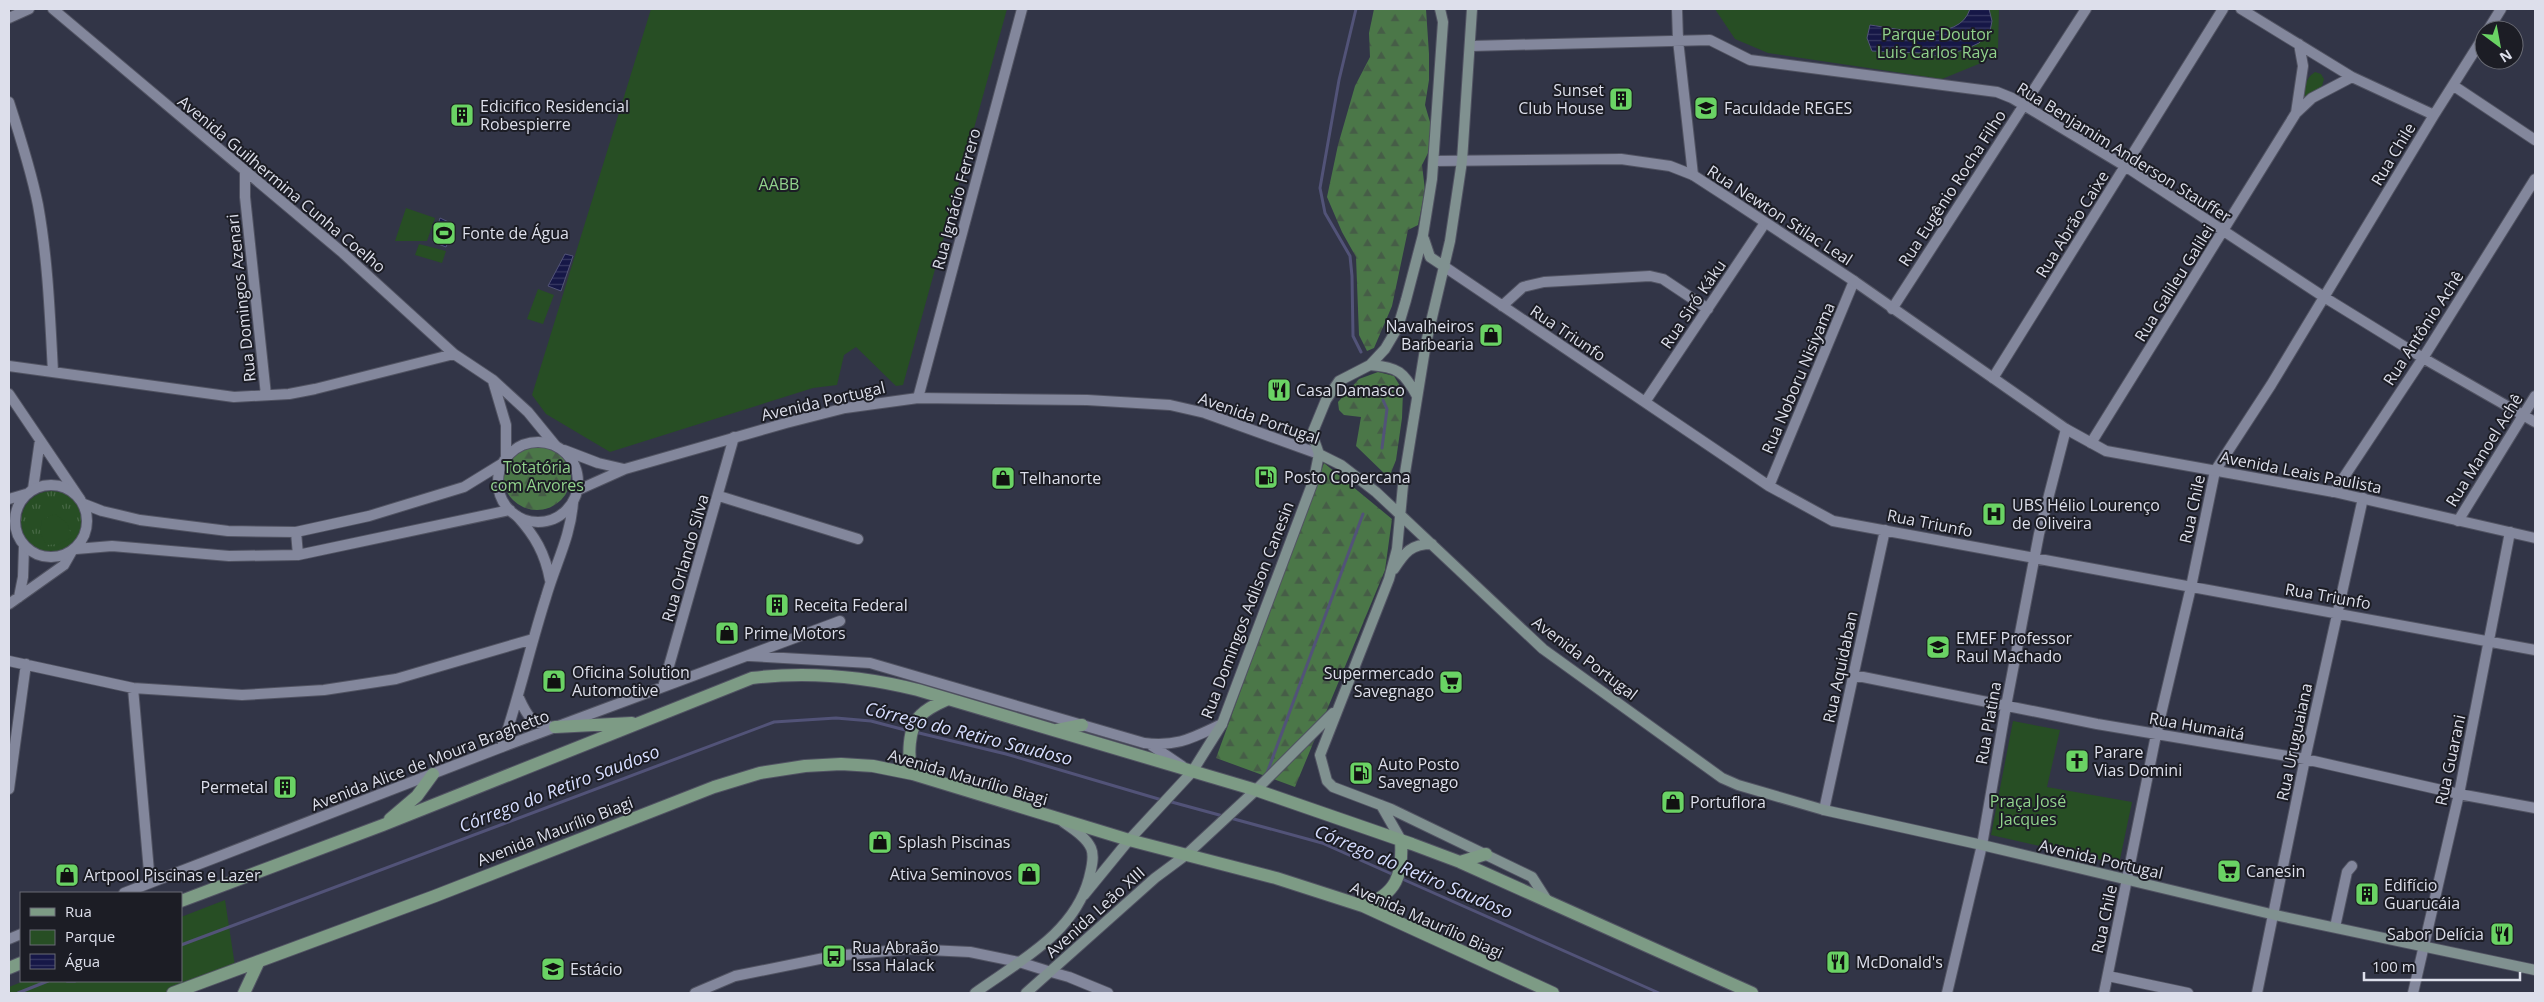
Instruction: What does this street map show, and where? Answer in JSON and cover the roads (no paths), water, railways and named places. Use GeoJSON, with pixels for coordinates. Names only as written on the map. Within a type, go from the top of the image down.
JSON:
{"type":"FeatureCollection","features":[{"type":"Feature","properties":{"kind":"main road"},"geometry":{"type":"LineString","coordinates":[[1319,454],[1312,434],[1326,400],[1339,381],[1370,365],[1385,349],[1398,327],[1423,235],[1434,161],[1443,22],[1440,9]]}},
{"type":"Feature","properties":{"kind":"main road"},"geometry":{"type":"LineString","coordinates":[[1472,9],[1462,162],[1445,267],[1426,343],[1417,396],[1400,514],[1397,549],[1389,579],[1320,755],[1328,781],[1333,787],[1381,805],[1532,877],[1549,903]]}},
{"type":"Feature","properties":{"kind":"main road"},"geometry":{"type":"LineString","coordinates":[[1423,235],[1430,257],[1445,267]]}},
{"type":"Feature","properties":{"kind":"main road"},"geometry":{"type":"LineString","coordinates":[[1370,365],[1390,366],[1401,372],[1417,396]]}},
{"type":"Feature","properties":{"kind":"main road","name":"Avenida Portugal"},"geometry":{"type":"LineString","coordinates":[[1319,454],[1341,465],[1400,514],[1543,649],[1722,778],[1738,786],[1824,810],[1982,845],[2275,915],[2535,970]]}},
{"type":"Feature","properties":{"kind":"main road","name":"Rua Domingos Adilson Canesin"},"geometry":{"type":"LineString","coordinates":[[1084,895],[1129,840],[1192,772],[1222,724],[1314,479],[1319,454]]}},
{"type":"Feature","properties":{"kind":"main road"},"geometry":{"type":"LineString","coordinates":[[1389,579],[1401,558],[1411,548],[1419,544],[1432,544]]}},
{"type":"Feature","properties":{"kind":"main road"},"geometry":{"type":"LineString","coordinates":[[182,901],[382,825],[752,678],[790,673],[827,674],[879,680],[948,699],[1256,790],[1401,840],[1460,862],[1752,993]]}},
{"type":"Feature","properties":{"kind":"main road"},"geometry":{"type":"LineString","coordinates":[[913,774],[908,751],[916,720],[930,708],[948,699]]}},
{"type":"Feature","properties":{"kind":"main road","name":"Avenida Leão XIII"},"geometry":{"type":"LineString","coordinates":[[1026,993],[1155,878],[1186,855],[1256,790],[1338,708]]}},
{"type":"Feature","properties":{"kind":"main road"},"geometry":{"type":"LineString","coordinates":[[555,727],[645,722]]}},
{"type":"Feature","properties":{"kind":"main road"},"geometry":{"type":"LineString","coordinates":[[1055,730],[1082,725]]}},
{"type":"Feature","properties":{"kind":"main road","name":"Avenida Maurílio Biagi"},"geometry":{"type":"LineString","coordinates":[[173,993],[426,900],[714,787],[760,773],[805,766],[841,764],[873,766],[913,774],[1129,840],[1276,878],[1363,906],[1553,993]]}},
{"type":"Feature","properties":{"kind":"main road"},"geometry":{"type":"LineString","coordinates":[[382,825],[417,796],[433,774]]}},
{"type":"Feature","properties":{"kind":"main road"},"geometry":{"type":"LineString","coordinates":[[1363,906],[1378,901],[1388,893],[1396,881],[1401,868],[1401,840],[1381,805]]}},
{"type":"Feature","properties":{"kind":"main road","name":"Avenida Leão XIII"},"geometry":{"type":"LineString","coordinates":[[975,993],[1046,943],[1064,926],[1084,895],[1092,865],[1092,848],[1078,832],[1060,820]]}},
{"type":"Feature","properties":{"kind":"main road"},"geometry":{"type":"LineString","coordinates":[[1460,862],[1486,854]]}},
{"type":"Feature","properties":{"kind":"main road"},"geometry":{"type":"LineString","coordinates":[[243,993],[259,961]]}},
{"type":"Feature","properties":{"kind":"street"},"geometry":{"type":"LineString","coordinates":[[9,18],[29,9]]}},
{"type":"Feature","properties":{"kind":"street","name":"Avenida Guilhermina Cunha Coelho"},"geometry":{"type":"LineString","coordinates":[[53,9],[245,173],[343,253],[454,354],[493,380],[528,412],[558,447]]}},
{"type":"Feature","properties":{"kind":"street","name":"Rua Ignácio Ferrero"},"geometry":{"type":"LineString","coordinates":[[918,398],[1022,9]]}},
{"type":"Feature","properties":{"kind":"street"},"geometry":{"type":"LineString","coordinates":[[1677,9],[1678,40],[1693,175]]}},
{"type":"Feature","properties":{"kind":"street","name":"Rua Eugênio Rocha Filho"},"geometry":{"type":"LineString","coordinates":[[1892,309],[2086,9]]}},
{"type":"Feature","properties":{"kind":"street","name":"Rua Abrão Caixe"},"geometry":{"type":"LineString","coordinates":[[1993,378],[2224,9]]}},
{"type":"Feature","properties":{"kind":"street"},"geometry":{"type":"LineString","coordinates":[[2241,9],[2352,77],[2434,115]]}},
{"type":"Feature","properties":{"kind":"street"},"geometry":{"type":"LineString","coordinates":[[2494,20],[2501,9]]}},
{"type":"Feature","properties":{"kind":"street","name":"Rua Benjamim Anderson Stauffer"},"geometry":{"type":"LineString","coordinates":[[1470,46],[1710,40],[1750,60],[1998,92],[2023,104],[2125,166],[2324,297],[2423,358],[2535,422]]}},
{"type":"Feature","properties":{"kind":"street","name":"Rua Galileu Galilei"},"geometry":{"type":"LineString","coordinates":[[2296,113],[2303,66],[2299,44]]}},
{"type":"Feature","properties":{"kind":"street","name":"Rua Chile"},"geometry":{"type":"LineString","coordinates":[[2104,993],[2156,735],[2191,587],[2215,471],[2271,385],[2434,115],[2474,53]]}},
{"type":"Feature","properties":{"kind":"street","name":"Rua Galileu Galilei"},"geometry":{"type":"LineString","coordinates":[[2090,444],[2224,232],[2296,113],[2312,98],[2352,77]]}},
{"type":"Feature","properties":{"kind":"street"},"geometry":{"type":"LineString","coordinates":[[2454,86],[2535,140]]}},
{"type":"Feature","properties":{"kind":"street"},"geometry":{"type":"LineString","coordinates":[[9,102],[38,205],[47,270],[54,372]]}},
{"type":"Feature","properties":{"kind":"street","name":"Rua Newton Stilac Leal"},"geometry":{"type":"LineString","coordinates":[[1434,161],[1621,159],[1670,166],[1693,175],[1854,281],[2066,429]]}},
{"type":"Feature","properties":{"kind":"street","name":"Rua Domingos Azenari"},"geometry":{"type":"LineString","coordinates":[[245,173],[245,197],[266,395]]}},
{"type":"Feature","properties":{"kind":"street","name":"Rua Antônio Achê"},"geometry":{"type":"LineString","coordinates":[[2334,492],[2423,358],[2535,179]]}},
{"type":"Feature","properties":{"kind":"street","name":"Rua Domingos Azenari"},"geometry":{"type":"LineString","coordinates":[[245,197],[257,183]]}},
{"type":"Feature","properties":{"kind":"street","name":"Rua Siró Káku"},"geometry":{"type":"LineString","coordinates":[[1645,402],[1765,223]]}},
{"type":"Feature","properties":{"kind":"street","name":"Rua Triunfo"},"geometry":{"type":"LineString","coordinates":[[1445,267],[1769,486],[1833,521],[2535,650]]}},
{"type":"Feature","properties":{"kind":"street"},"geometry":{"type":"LineString","coordinates":[[1502,306],[1523,287],[1544,282],[1650,276],[1663,279],[1708,309]]}},
{"type":"Feature","properties":{"kind":"street","name":"Rua Noboru Nisiyama"},"geometry":{"type":"LineString","coordinates":[[1769,486],[1854,281]]}},
{"type":"Feature","properties":{"kind":"street"},"geometry":{"type":"LineString","coordinates":[[9,366],[234,397],[315,389],[454,354]]}},
{"type":"Feature","properties":{"kind":"street"},"geometry":{"type":"LineString","coordinates":[[493,380],[506,425],[505,460],[499,473],[500,493],[513,513],[534,534],[542,547],[550,582]]}},
{"type":"Feature","properties":{"kind":"street"},"geometry":{"type":"LineString","coordinates":[[9,394],[82,501],[88,519],[85,536],[64,565],[9,604]]}},
{"type":"Feature","properties":{"kind":"street","name":"Rua Manoel Achê"},"geometry":{"type":"LineString","coordinates":[[2458,521],[2535,396]]}},
{"type":"Feature","properties":{"kind":"street","name":"Avenida Portugal"},"geometry":{"type":"LineString","coordinates":[[578,490],[625,469],[734,437],[846,408],[918,398],[1087,400],[1170,405],[1205,413],[1319,454]]}},
{"type":"Feature","properties":{"kind":"street","name":"Avenida Leais Paulista"},"geometry":{"type":"LineString","coordinates":[[2066,429],[2090,444],[2106,451],[2334,492],[2535,538]]}},
{"type":"Feature","properties":{"kind":"street","name":"Rua Platina"},"geometry":{"type":"LineString","coordinates":[[1947,993],[1982,845],[2006,706],[2035,558],[2066,429]]}},
{"type":"Feature","properties":{"kind":"street","name":"Rua Orlando Silva"},"geometry":{"type":"LineString","coordinates":[[663,687],[719,496],[734,437]]}},
{"type":"Feature","properties":{"kind":"street"},"geometry":{"type":"LineString","coordinates":[[18,596],[23,577],[22,544],[15,530],[14,517],[18,505],[30,492],[40,440]]}},
{"type":"Feature","properties":{"kind":"street"},"geometry":{"type":"LineString","coordinates":[[9,499],[48,485],[60,486],[72,491],[82,501],[102,512],[140,520],[228,531],[296,532],[370,516],[464,487],[505,460],[516,448],[528,443],[542,442],[558,447],[576,467],[578,490],[573,502],[569,534],[550,582],[533,639],[519,698],[502,747]]}},
{"type":"Feature","properties":{"kind":"street","name":"Avenida Portugal"},"geometry":{"type":"LineString","coordinates":[[558,447],[598,463],[625,469]]}},
{"type":"Feature","properties":{"kind":"street"},"geometry":{"type":"LineString","coordinates":[[719,496],[858,539]]}},
{"type":"Feature","properties":{"kind":"street","name":"Rua Uruguaiana"},"geometry":{"type":"LineString","coordinates":[[2257,993],[2275,915],[2305,760],[2363,498]]}},
{"type":"Feature","properties":{"kind":"street"},"geometry":{"type":"LineString","coordinates":[[9,536],[40,557],[53,558],[74,550],[112,546],[229,556],[298,554],[513,513],[529,521],[542,522],[554,519],[565,512],[573,502]]}},
{"type":"Feature","properties":{"kind":"street","name":"Rua Aquidaban"},"geometry":{"type":"LineString","coordinates":[[1824,810],[1885,530]]}},
{"type":"Feature","properties":{"kind":"street"},"geometry":{"type":"LineString","coordinates":[[296,532],[298,554]]}},
{"type":"Feature","properties":{"kind":"street","name":"Rua Guarani"},"geometry":{"type":"LineString","coordinates":[[2413,993],[2459,794],[2510,532]]}},
{"type":"Feature","properties":{"kind":"street"},"geometry":{"type":"LineString","coordinates":[[746,656],[840,621]]}},
{"type":"Feature","properties":{"kind":"street"},"geometry":{"type":"LineString","coordinates":[[9,661],[133,688],[242,695],[324,690],[396,679],[533,639]]}},
{"type":"Feature","properties":{"kind":"street"},"geometry":{"type":"LineString","coordinates":[[746,656],[870,663],[1148,743],[1166,745],[1188,740],[1222,724]]}},
{"type":"Feature","properties":{"kind":"street","name":"Avenida Alice de Moura Braghetto"},"geometry":{"type":"LineString","coordinates":[[127,892],[502,747],[746,656]]}},
{"type":"Feature","properties":{"kind":"street"},"geometry":{"type":"LineString","coordinates":[[9,789],[26,664]]}},
{"type":"Feature","properties":{"kind":"street","name":"Rua Humaitá"},"geometry":{"type":"LineString","coordinates":[[1853,675],[2156,735],[2305,760],[2459,794],[2535,808]]}},
{"type":"Feature","properties":{"kind":"street"},"geometry":{"type":"LineString","coordinates":[[133,688],[150,883]]}},
{"type":"Feature","properties":{"kind":"street"},"geometry":{"type":"LineString","coordinates":[[519,698],[531,720],[538,725],[555,727]]}},
{"type":"Feature","properties":{"kind":"street"},"geometry":{"type":"LineString","coordinates":[[1148,743],[1192,772]]}},
{"type":"Feature","properties":{"kind":"street"},"geometry":{"type":"LineString","coordinates":[[2335,928],[2347,872],[2352,866]]}},
{"type":"Feature","properties":{"kind":"street"},"geometry":{"type":"LineString","coordinates":[[695,993],[735,976],[834,956],[908,949],[970,952],[1019,962],[1069,977],[1108,993]]}},
{"type":"Feature","properties":{"kind":"street"},"geometry":{"type":"LineString","coordinates":[[2108,976],[2188,993]]}},
{"type":"Feature","properties":{"kind":"water"},"geometry":{"type":"Polygon","coordinates":[[[1970,9],[1989,9],[1992,21],[1990,31],[1979,43],[1964,50],[1939,56],[1922,53],[1872,51],[1867,38],[1870,25],[1927,32],[1954,27],[1964,20],[1970,9]]]}},
{"type":"Feature","properties":{"kind":"water","name":"Fonte de Água"},"geometry":{"type":"Polygon","coordinates":[[[440,218],[455,225],[446,247],[433,242],[440,218]]]}},
{"type":"Feature","properties":{"kind":"water"},"geometry":{"type":"Polygon","coordinates":[[[565,254],[573,256],[561,291],[548,286],[565,254]]]}},
{"type":"Feature","properties":{"kind":"waterway"},"geometry":{"type":"LineString","coordinates":[[1356,9],[1339,80],[1320,188],[1325,213],[1350,256],[1353,336],[1361,352]]}},
{"type":"Feature","properties":{"kind":"waterway"},"geometry":{"type":"LineString","coordinates":[[1382,448],[1387,409],[1383,400]]}},
{"type":"Feature","properties":{"kind":"waterway"},"geometry":{"type":"LineString","coordinates":[[1267,773],[1363,514]]}},
{"type":"Feature","properties":{"kind":"waterway","name":"Córrego do Retiro Saudoso"},"geometry":{"type":"LineString","coordinates":[[182,945],[774,722],[836,718],[871,721],[909,731]]}},
{"type":"Feature","properties":{"kind":"waterway","name":"Córrego do Retiro Saudoso"},"geometry":{"type":"LineString","coordinates":[[915,732],[1006,754],[1162,800]]}},
{"type":"Feature","properties":{"kind":"waterway","name":"Córrego do Retiro Saudoso"},"geometry":{"type":"LineString","coordinates":[[1168,801],[1322,843],[1394,875]]}},
{"type":"Feature","properties":{"kind":"waterway","name":"Córrego do Retiro Saudoso"},"geometry":{"type":"LineString","coordinates":[[1400,878],[1659,993]]}},
{"type":"Feature","properties":{"kind":"waterway","name":"Córrego do Retiro Saudoso"},"geometry":{"type":"LineString","coordinates":[[18,993],[46,982]]}},
{"type":"Feature","properties":{"kind":"place","name":"Sunset Club House"},"geometry":{"type":"Point","coordinates":[1621,99]}},
{"type":"Feature","properties":{"kind":"place","name":"Faculdade REGES"},"geometry":{"type":"Point","coordinates":[1706,108]}},
{"type":"Feature","properties":{"kind":"place","name":"Edicifico Residencial Robespierre"},"geometry":{"type":"Point","coordinates":[462,115]}},
{"type":"Feature","properties":{"kind":"place","name":"Fonte de Água"},"geometry":{"type":"Point","coordinates":[444,233]}},
{"type":"Feature","properties":{"kind":"place","name":"Navalheiros Barbearia"},"geometry":{"type":"Point","coordinates":[1491,335]}},
{"type":"Feature","properties":{"kind":"place","name":"Casa Damasco"},"geometry":{"type":"Point","coordinates":[1279,390]}},
{"type":"Feature","properties":{"kind":"place","name":"Posto Copercana"},"geometry":{"type":"Point","coordinates":[1266,477]}},
{"type":"Feature","properties":{"kind":"place","name":"Telhanorte"},"geometry":{"type":"Point","coordinates":[1003,478]}},
{"type":"Feature","properties":{"kind":"place","name":"UBS Hélio Lourenço de Oliveira"},"geometry":{"type":"Point","coordinates":[1994,514]}},
{"type":"Feature","properties":{"kind":"place","name":"Receita Federal"},"geometry":{"type":"Point","coordinates":[777,605]}},
{"type":"Feature","properties":{"kind":"place","name":"Prime Motors"},"geometry":{"type":"Point","coordinates":[727,633]}},
{"type":"Feature","properties":{"kind":"place","name":"EMEF Professor Raul Machado"},"geometry":{"type":"Point","coordinates":[1938,647]}},
{"type":"Feature","properties":{"kind":"place","name":"Oficina Solution Automotive"},"geometry":{"type":"Point","coordinates":[554,681]}},
{"type":"Feature","properties":{"kind":"place","name":"Supermercado Savegnago"},"geometry":{"type":"Point","coordinates":[1451,682]}},
{"type":"Feature","properties":{"kind":"place","name":"Parare Vias Domini"},"geometry":{"type":"Point","coordinates":[2077,761]}},
{"type":"Feature","properties":{"kind":"place","name":"Auto Posto Savegnago"},"geometry":{"type":"Point","coordinates":[1361,773]}},
{"type":"Feature","properties":{"kind":"place","name":"Permetal"},"geometry":{"type":"Point","coordinates":[285,787]}},
{"type":"Feature","properties":{"kind":"place","name":"Portuflora"},"geometry":{"type":"Point","coordinates":[1673,802]}},
{"type":"Feature","properties":{"kind":"place","name":"Splash Piscinas"},"geometry":{"type":"Point","coordinates":[880,842]}},
{"type":"Feature","properties":{"kind":"place","name":"Canesin"},"geometry":{"type":"Point","coordinates":[2229,871]}},
{"type":"Feature","properties":{"kind":"place","name":"Ativa Seminovos"},"geometry":{"type":"Point","coordinates":[1029,874]}},
{"type":"Feature","properties":{"kind":"place","name":"Artpool Piscinas e Lazer"},"geometry":{"type":"Point","coordinates":[67,875]}},
{"type":"Feature","properties":{"kind":"place","name":"Edifício Guarucáia"},"geometry":{"type":"Point","coordinates":[2367,894]}},
{"type":"Feature","properties":{"kind":"place","name":"Sabor Delícia"},"geometry":{"type":"Point","coordinates":[2502,934]}},
{"type":"Feature","properties":{"kind":"place","name":"Rua Abraão Issa Halack"},"geometry":{"type":"Point","coordinates":[834,956]}},
{"type":"Feature","properties":{"kind":"place","name":"McDonald's"},"geometry":{"type":"Point","coordinates":[1838,962]}},
{"type":"Feature","properties":{"kind":"place","name":"Estácio"},"geometry":{"type":"Point","coordinates":[553,969]}},
{"type":"Feature","properties":{"kind":"park label","name":"Parque Doutor Luis Carlos Raya"},"geometry":{"type":"Point","coordinates":[1937,43]}},
{"type":"Feature","properties":{"kind":"park label","name":"AABB"},"geometry":{"type":"Point","coordinates":[779,184]}},
{"type":"Feature","properties":{"kind":"park label","name":"Totatória com Arvores"},"geometry":{"type":"Point","coordinates":[537,476]}},
{"type":"Feature","properties":{"kind":"park label","name":"Praça José Jacques"},"geometry":{"type":"Point","coordinates":[2028,810]}}]}
